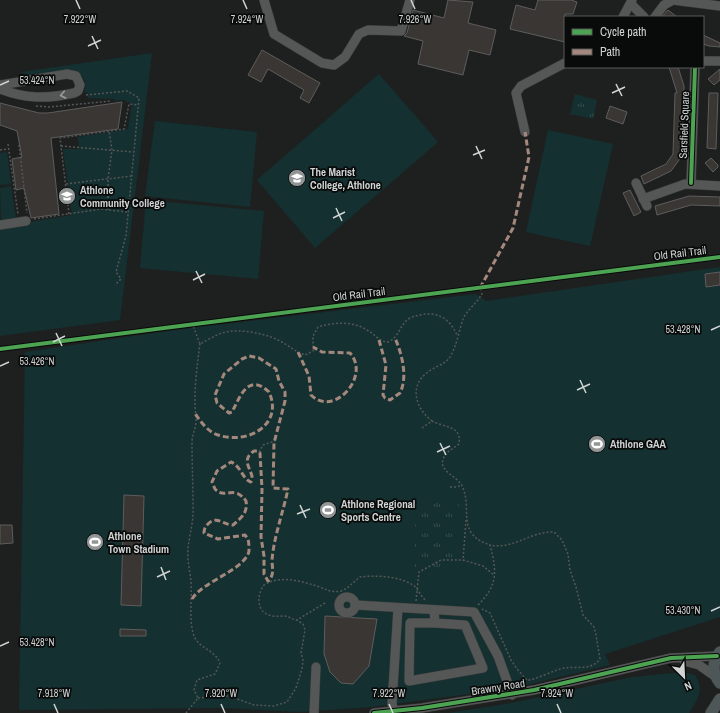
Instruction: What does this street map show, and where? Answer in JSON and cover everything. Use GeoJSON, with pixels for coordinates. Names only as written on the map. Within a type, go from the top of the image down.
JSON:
{"type":"FeatureCollection","features":[{"type":"Feature","properties":{"kind":"main road"},"geometry":{"type":"LineString","coordinates":[[718,654],[714,663],[718,680]]}},
{"type":"Feature","properties":{"kind":"main road"},"geometry":{"type":"LineString","coordinates":[[711,713],[720,699]]}},
{"type":"Feature","properties":{"kind":"street"},"geometry":{"type":"LineString","coordinates":[[264,0],[274,34],[322,63],[334,65],[345,57],[359,34],[368,30],[401,31],[410,0]]}},
{"type":"Feature","properties":{"kind":"street"},"geometry":{"type":"LineString","coordinates":[[656,16],[664,5],[673,0],[720,6]]}},
{"type":"Feature","properties":{"kind":"street"},"geometry":{"type":"LineString","coordinates":[[624,16],[631,2],[643,16]]}},
{"type":"Feature","properties":{"kind":"street"},"geometry":{"type":"LineString","coordinates":[[704,61],[720,61]]}},
{"type":"Feature","properties":{"kind":"street"},"geometry":{"type":"LineString","coordinates":[[525,132],[516,93],[521,86],[564,64]]}},
{"type":"Feature","properties":{"kind":"street","name":"Sarsfield Square"},"geometry":{"type":"LineString","coordinates":[[691,183],[695,68]]}},
{"type":"Feature","properties":{"kind":"street"},"geometry":{"type":"LineString","coordinates":[[0,85],[67,74],[76,76],[80,84],[78,91],[74,93],[41,99],[26,97],[0,89]]}},
{"type":"Feature","properties":{"kind":"street"},"geometry":{"type":"LineString","coordinates":[[636,184],[645,202],[675,186],[691,183],[720,186]]}},
{"type":"Feature","properties":{"kind":"street"},"geometry":{"type":"LineString","coordinates":[[0,225],[24,221]]}},
{"type":"Feature","properties":{"kind":"street"},"geometry":{"type":"LineString","coordinates":[[356,604],[474,612],[498,656],[512,694]]}},
{"type":"Feature","properties":{"kind":"street"},"geometry":{"type":"LineString","coordinates":[[394,711],[398,608]]}},
{"type":"Feature","properties":{"kind":"street"},"geometry":{"type":"LineString","coordinates":[[434,610],[435,623]]}},
{"type":"Feature","properties":{"kind":"street"},"geometry":{"type":"LineString","coordinates":[[410,623],[435,623],[465,625],[483,668],[409,681],[410,623]]}},
{"type":"Feature","properties":{"kind":"street"},"geometry":{"type":"LineString","coordinates":[[396,648],[410,649]]}},
{"type":"Feature","properties":{"kind":"street","name":"Brawny Road"},"geometry":{"type":"LineString","coordinates":[[374,713],[512,694],[664,660],[680,657],[718,654]]}},
{"type":"Feature","properties":{"kind":"street","name":"Brawny Road"},"geometry":{"type":"LineString","coordinates":[[664,660],[696,663],[718,680]]}},
{"type":"Feature","properties":{"kind":"street"},"geometry":{"type":"LineString","coordinates":[[314,713],[316,667]]}},
{"type":"Feature","properties":{"kind":"path"},"geometry":{"type":"LineString","coordinates":[[86,95],[127,91],[139,98],[124,245],[116,272],[121,279],[115,285]]}},
{"type":"Feature","properties":{"kind":"path"},"geometry":{"type":"LineString","coordinates":[[69,214],[60,138],[124,129],[129,104],[138,104]]}},
{"type":"Feature","properties":{"kind":"path"},"geometry":{"type":"LineString","coordinates":[[108,210],[108,179],[112,150],[109,131]]}},
{"type":"Feature","properties":{"kind":"path"},"geometry":{"type":"LineString","coordinates":[[8,144],[24,221]]}},
{"type":"Feature","properties":{"kind":"path"},"geometry":{"type":"LineString","coordinates":[[19,145],[24,221]]}},
{"type":"Feature","properties":{"kind":"path"},"geometry":{"type":"LineString","coordinates":[[61,146],[133,152]]}},
{"type":"Feature","properties":{"kind":"path"},"geometry":{"type":"LineString","coordinates":[[0,150],[9,149]]}},
{"type":"Feature","properties":{"kind":"path"},"geometry":{"type":"LineString","coordinates":[[66,184],[131,176]]}},
{"type":"Feature","properties":{"kind":"path"},"geometry":{"type":"LineString","coordinates":[[24,221],[101,209],[127,212]]}},
{"type":"Feature","properties":{"kind":"path"},"geometry":{"type":"LineString","coordinates":[[473,289],[486,287]]}},
{"type":"Feature","properties":{"kind":"path"},"geometry":{"type":"LineString","coordinates":[[464,560],[466,516],[464,493],[461,485],[447,472],[442,463],[445,454],[459,444],[458,433],[454,428],[432,421],[424,414],[418,407],[416,393],[418,385],[424,375],[447,361],[453,352],[464,318],[482,294],[480,288]]}},
{"type":"Feature","properties":{"kind":"path"},"geometry":{"type":"LineString","coordinates":[[200,343],[227,332],[261,333],[278,340],[295,351],[307,355],[313,348],[312,339],[314,332],[318,327],[336,323],[352,324],[367,329],[383,342],[388,342],[395,338],[408,319],[425,314],[434,314],[445,318],[454,327],[458,335]]}},
{"type":"Feature","properties":{"kind":"path"},"geometry":{"type":"LineString","coordinates":[[192,323],[200,343],[195,376],[196,397],[194,412],[196,418],[192,439],[193,469],[191,486],[193,508],[187,554],[192,605],[190,622],[196,640],[200,645],[215,654],[220,663],[215,674],[197,680],[194,690],[198,698]]}},
{"type":"Feature","properties":{"kind":"path"},"geometry":{"type":"LineString","coordinates":[[184,324],[200,323]]}},
{"type":"Feature","properties":{"kind":"path"},"geometry":{"type":"LineString","coordinates":[[422,428],[432,421]]}},
{"type":"Feature","properties":{"kind":"path"},"geometry":{"type":"LineString","coordinates":[[259,452],[263,445],[275,441]]}},
{"type":"Feature","properties":{"kind":"path"},"geometry":{"type":"LineString","coordinates":[[450,487],[457,487],[461,485]]}},
{"type":"Feature","properties":{"kind":"path"},"geometry":{"type":"LineString","coordinates":[[466,516],[468,524],[474,535],[484,543],[500,547],[550,532],[557,534],[562,540],[568,554],[570,570],[583,615],[594,628],[600,656],[597,664],[581,668],[565,668],[541,675],[535,679]]}},
{"type":"Feature","properties":{"kind":"path"},"geometry":{"type":"LineString","coordinates":[[476,607],[485,599],[492,588],[494,558],[490,545]]}},
{"type":"Feature","properties":{"kind":"path"},"geometry":{"type":"LineString","coordinates":[[416,609],[419,572],[440,560],[464,560],[483,566],[494,575]]}},
{"type":"Feature","properties":{"kind":"path"},"geometry":{"type":"LineString","coordinates":[[186,713],[198,698],[235,697],[254,706],[276,706],[287,702],[296,688],[302,670],[303,660],[301,653],[305,630],[303,624],[298,620]]}},
{"type":"Feature","properties":{"kind":"green space","name":"Athlone Community College"},"geometry":{"type":"Polygon","coordinates":[[[152,53],[120,320],[0,336],[0,227],[72,215],[63,149],[79,149],[78,137],[128,129],[132,103],[126,102],[125,100],[115,101],[114,99],[88,98],[88,93],[84,92],[84,79],[80,74],[73,70],[27,75],[21,72],[152,53]]]}},
{"type":"Feature","properties":{"kind":"green space"},"geometry":{"type":"Polygon","coordinates":[[[379,74],[438,142],[315,248],[257,180],[379,74]]]}},
{"type":"Feature","properties":{"kind":"green space"},"geometry":{"type":"Polygon","coordinates":[[[575,94],[597,100],[593,119],[570,114],[575,94]]]}},
{"type":"Feature","properties":{"kind":"green space"},"geometry":{"type":"Polygon","coordinates":[[[155,121],[257,132],[250,207],[145,196],[155,121]]]}},
{"type":"Feature","properties":{"kind":"green space"},"geometry":{"type":"Polygon","coordinates":[[[548,130],[613,144],[590,246],[526,232],[548,130]]]}},
{"type":"Feature","properties":{"kind":"green space"},"geometry":{"type":"Polygon","coordinates":[[[7,152],[11,184],[0,185],[0,153],[7,152]]]}},
{"type":"Feature","properties":{"kind":"green space"},"geometry":{"type":"Polygon","coordinates":[[[11,186],[16,218],[1,220],[0,188],[11,186]]]}},
{"type":"Feature","properties":{"kind":"green space"},"geometry":{"type":"Polygon","coordinates":[[[146,200],[264,211],[258,279],[140,268],[146,200]]]}},
{"type":"Feature","properties":{"kind":"green space"},"geometry":{"type":"Polygon","coordinates":[[[720,267],[720,617],[605,654],[610,665],[531,684],[491,691],[372,707],[299,712],[224,708],[19,710],[25,352],[174,330],[476,294],[486,301],[720,267]]]}},
{"type":"Feature","properties":{"kind":"green space"},"geometry":{"type":"Polygon","coordinates":[[[416,498],[459,501],[453,572],[414,570],[416,498]]]}},
{"type":"Feature","properties":{"kind":"green space"},"geometry":{"type":"Polygon","coordinates":[[[683,672],[695,675],[698,680],[700,690],[695,704],[689,713],[448,713],[511,703],[632,677],[683,672]]]}},
{"type":"Feature","properties":{"kind":"building"},"geometry":{"type":"Polygon","coordinates":[[[448,0],[473,2],[468,23],[496,30],[490,55],[469,50],[463,75],[418,64],[423,41],[404,36],[407,33],[413,10],[444,18],[448,0]]]}},
{"type":"Feature","properties":{"kind":"building"},"geometry":{"type":"Polygon","coordinates":[[[538,0],[571,0],[577,2],[573,14],[565,14],[564,16],[564,42],[510,29],[516,5],[535,10],[538,0]]]}},
{"type":"Feature","properties":{"kind":"building"},"geometry":{"type":"Polygon","coordinates":[[[668,10],[676,16],[663,16],[668,10]]]}},
{"type":"Feature","properties":{"kind":"building"},"geometry":{"type":"Polygon","coordinates":[[[704,35],[720,43],[720,47],[704,44],[704,35]]]}},
{"type":"Feature","properties":{"kind":"building"},"geometry":{"type":"Polygon","coordinates":[[[262,50],[320,83],[309,103],[300,98],[304,90],[268,69],[261,82],[248,75],[262,50]]]}},
{"type":"Feature","properties":{"kind":"building"},"geometry":{"type":"Polygon","coordinates":[[[669,68],[678,68],[684,86],[682,156],[671,171],[644,184],[641,176],[666,164],[673,154],[675,93],[677,93],[669,68]]]}},
{"type":"Feature","properties":{"kind":"building"},"geometry":{"type":"Polygon","coordinates":[[[720,69],[720,80],[714,85],[708,79],[720,69]]]}},
{"type":"Feature","properties":{"kind":"building"},"geometry":{"type":"Polygon","coordinates":[[[709,93],[718,93],[716,149],[707,148],[709,93]]]}},
{"type":"Feature","properties":{"kind":"building"},"geometry":{"type":"Polygon","coordinates":[[[122,102],[118,129],[51,138],[59,214],[31,218],[24,188],[16,190],[12,159],[22,157],[17,131],[0,125],[0,103],[39,113],[48,113],[122,102]]]}},
{"type":"Feature","properties":{"kind":"building"},"geometry":{"type":"Polygon","coordinates":[[[610,106],[627,112],[623,124],[606,118],[610,106]]]}},
{"type":"Feature","properties":{"kind":"building"},"geometry":{"type":"Polygon","coordinates":[[[711,158],[718,165],[713,172],[705,163],[711,158]]]}},
{"type":"Feature","properties":{"kind":"building"},"geometry":{"type":"Polygon","coordinates":[[[630,190],[641,212],[634,216],[623,193],[630,190]]]}},
{"type":"Feature","properties":{"kind":"building"},"geometry":{"type":"Polygon","coordinates":[[[689,196],[720,197],[720,206],[691,205],[657,215],[655,206],[689,196]]]}},
{"type":"Feature","properties":{"kind":"building"},"geometry":{"type":"Polygon","coordinates":[[[720,272],[720,285],[706,287],[705,274],[720,272]]]}},
{"type":"Feature","properties":{"kind":"building"},"geometry":{"type":"Polygon","coordinates":[[[124,495],[144,496],[141,606],[121,605],[124,495]]]}},
{"type":"Feature","properties":{"kind":"building"},"geometry":{"type":"Polygon","coordinates":[[[0,525],[12,525],[13,543],[0,544],[0,525]]]}},
{"type":"Feature","properties":{"kind":"building"},"geometry":{"type":"Polygon","coordinates":[[[325,616],[377,619],[369,666],[353,684],[341,683],[330,672],[324,654],[325,616]]]}},
{"type":"Feature","properties":{"kind":"building"},"geometry":{"type":"Polygon","coordinates":[[[120,629],[146,630],[146,636],[120,636],[120,629]]]}},
{"type":"Feature","properties":{"kind":"marked path"},"geometry":{"type":"LineString","coordinates":[[480,288],[513,228],[529,157],[525,132]]}},
{"type":"Feature","properties":{"kind":"marked path"},"geometry":{"type":"LineString","coordinates":[[379,340],[386,365],[383,395],[385,398],[390,400],[400,393],[404,380],[402,358],[395,338]]}},
{"type":"Feature","properties":{"kind":"marked path"},"geometry":{"type":"LineString","coordinates":[[298,352],[309,376],[311,395],[320,401],[330,401],[339,398],[347,391],[353,382],[356,372],[355,362],[350,353],[322,352],[313,347]]}},
{"type":"Feature","properties":{"kind":"marked path"},"geometry":{"type":"LineString","coordinates":[[192,599],[205,587],[240,564],[246,558],[249,551],[248,539],[245,535],[218,539],[204,533],[206,526],[214,520],[233,525],[246,509],[246,501],[242,496],[234,493],[222,493],[215,489],[212,482],[217,471],[231,462],[246,479],[251,482],[252,476],[247,460],[250,454],[254,451],[258,451],[260,453],[262,489],[261,537],[264,556],[264,574],[268,581],[272,576],[272,560],[275,542],[288,489],[273,488],[274,443],[285,401],[285,392],[279,381],[276,369],[259,358],[249,356],[242,359],[224,374],[215,395],[217,403],[229,413],[232,412],[242,394],[250,386],[255,385],[262,387],[269,392],[272,404],[271,414],[267,423],[260,430],[240,437],[229,437],[214,434],[194,412]]}},
{"type":"Feature","properties":{"kind":"cycle path"},"geometry":{"type":"LineString","coordinates":[[691,183],[695,68]]}},
{"type":"Feature","properties":{"kind":"cycle path","name":"Old Rail Trail"},"geometry":{"type":"LineString","coordinates":[[0,349],[720,257]]}},
{"type":"Feature","properties":{"kind":"cycle path"},"geometry":{"type":"LineString","coordinates":[[374,713],[422,708],[534,690],[671,658],[717,656]]}},
{"type":"Feature","properties":{"kind":"place","name":"The Marist College, Athlone"},"geometry":{"type":"Point","coordinates":[297,178]}},
{"type":"Feature","properties":{"kind":"place","name":"Athlone Community College"},"geometry":{"type":"Point","coordinates":[67,196]}},
{"type":"Feature","properties":{"kind":"place","name":"Athlone GAA"},"geometry":{"type":"Point","coordinates":[597,444]}},
{"type":"Feature","properties":{"kind":"place","name":"Athlone Regional Sports Centre"},"geometry":{"type":"Point","coordinates":[328,510]}},
{"type":"Feature","properties":{"kind":"place","name":"Athlone Town Stadium"},"geometry":{"type":"Point","coordinates":[95,542]}}]}
